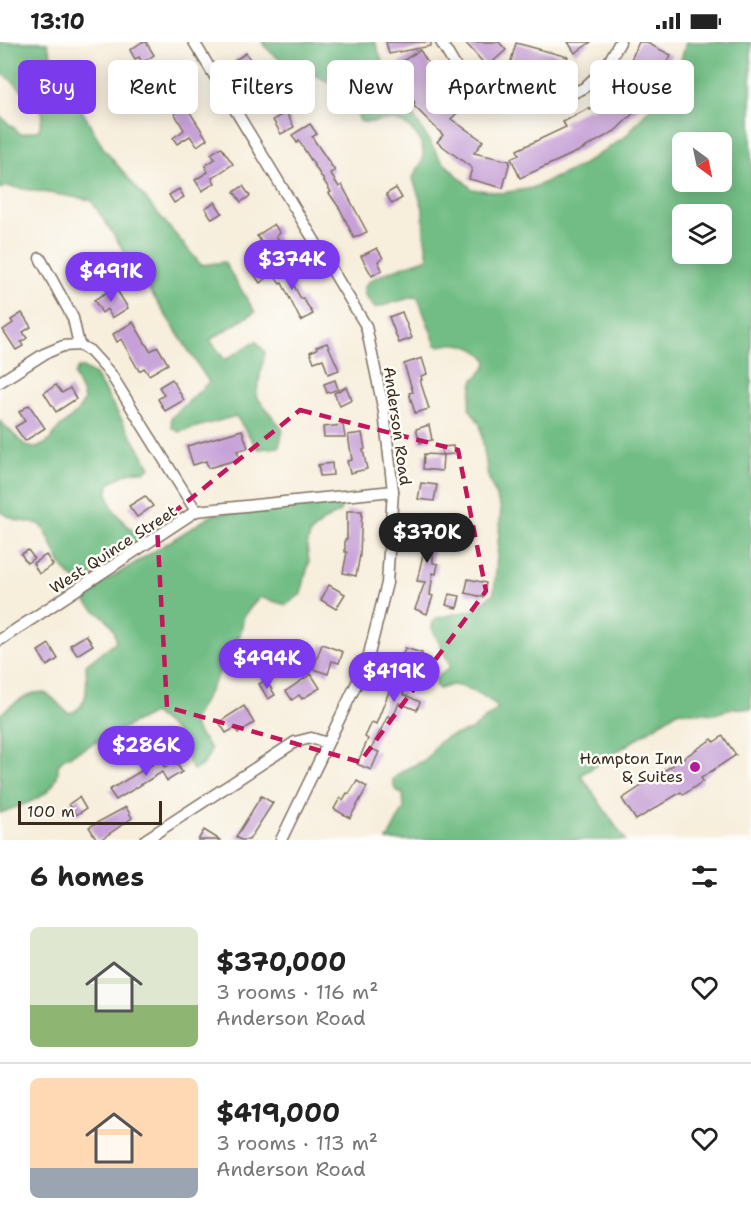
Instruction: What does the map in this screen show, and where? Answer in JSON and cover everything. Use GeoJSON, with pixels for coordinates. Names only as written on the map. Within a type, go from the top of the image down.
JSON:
{"type":"FeatureCollection","features":[{"type":"Feature","properties":{"kind":"street","name":"Anderson Road"},"geometry":{"type":"LineString","coordinates":[[194,42],[366,326],[384,412],[393,492],[387,583],[366,662],[281,840]]}},
{"type":"Feature","properties":{"kind":"street"},"geometry":{"type":"LineString","coordinates":[[441,42],[458,69],[478,82],[539,100],[558,100],[584,88],[606,68],[620,42]]}},
{"type":"Feature","properties":{"kind":"street"},"geometry":{"type":"LineString","coordinates":[[40,258],[73,318],[79,345]]}},
{"type":"Feature","properties":{"kind":"street"},"geometry":{"type":"LineString","coordinates":[[0,382],[44,354],[63,346],[79,345],[96,356],[110,373],[196,512]]}},
{"type":"Feature","properties":{"kind":"street","name":"West Quince Street"},"geometry":{"type":"LineString","coordinates":[[0,640],[196,512],[393,492]]}},
{"type":"Feature","properties":{"kind":"street"},"geometry":{"type":"LineString","coordinates":[[145,840],[295,742],[311,738],[327,743]]}},
{"type":"Feature","properties":{"kind":"highlighted area"},"geometry":{"type":"Polygon","coordinates":[[[300,410],[458,450],[486,591],[360,762],[167,707],[157,526],[300,410]]]}},
{"type":"Feature","properties":{"kind":"green space"},"geometry":{"type":"Polygon","coordinates":[[[0,42],[47,42],[53,60],[18,60],[18,86],[0,72],[0,42]]]}},
{"type":"Feature","properties":{"kind":"green space"},"geometry":{"type":"Polygon","coordinates":[[[262,42],[375,42],[382,60],[327,60],[327,81],[315,76],[315,60],[280,60],[262,42]]]}},
{"type":"Feature","properties":{"kind":"green space"},"geometry":{"type":"Polygon","coordinates":[[[686,42],[751,42],[751,709],[733,708],[715,714],[679,711],[581,775],[625,840],[387,840],[404,808],[403,794],[395,789],[393,779],[404,770],[427,759],[438,743],[447,737],[471,730],[498,709],[485,697],[465,688],[454,685],[439,689],[435,685],[435,679],[449,668],[449,664],[432,628],[437,618],[474,610],[494,593],[501,509],[488,476],[480,424],[469,408],[473,381],[486,367],[485,357],[477,350],[466,346],[436,345],[418,298],[413,297],[375,308],[364,293],[367,283],[373,279],[428,258],[423,208],[413,179],[423,158],[418,137],[408,127],[395,121],[367,123],[360,121],[357,114],[412,114],[441,160],[472,189],[502,193],[532,188],[579,167],[625,137],[645,114],[694,114],[694,60],[681,60],[686,42]]]}},
{"type":"Feature","properties":{"kind":"green space"},"geometry":{"type":"Polygon","coordinates":[[[43,114],[84,114],[104,149],[201,265],[224,262],[255,312],[210,340],[225,360],[256,341],[265,352],[256,396],[283,430],[279,447],[258,449],[236,416],[179,432],[172,428],[171,418],[209,382],[91,200],[6,186],[0,189],[0,116],[21,134],[39,130],[43,114]]]}},
{"type":"Feature","properties":{"kind":"green space"},"geometry":{"type":"Polygon","coordinates":[[[78,368],[83,368],[95,375],[150,467],[144,472],[135,471],[125,474],[109,484],[108,493],[113,508],[141,540],[140,542],[86,579],[77,581],[64,570],[40,524],[16,520],[0,512],[0,421],[26,446],[34,448],[43,445],[77,412],[84,401],[74,375],[78,368]]]}},
{"type":"Feature","properties":{"kind":"green space"},"geometry":{"type":"Polygon","coordinates":[[[326,504],[338,505],[341,508],[340,512],[325,520],[310,534],[307,546],[309,562],[301,594],[286,605],[259,597],[244,616],[240,635],[193,721],[196,730],[211,749],[202,765],[193,770],[174,730],[153,713],[63,759],[58,766],[53,785],[47,792],[29,803],[0,813],[0,714],[22,698],[35,693],[49,695],[68,713],[75,711],[84,701],[86,694],[86,665],[116,641],[110,624],[89,605],[85,594],[214,514],[326,504]]]}},
{"type":"Feature","properties":{"kind":"building"},"geometry":{"type":"Polygon","coordinates":[[[146,42],[154,55],[146,60],[140,60],[139,57],[135,59],[130,50],[146,42]]]}},
{"type":"Feature","properties":{"kind":"building"},"geometry":{"type":"Polygon","coordinates":[[[386,42],[431,42],[431,46],[389,54],[386,42]]]}},
{"type":"Feature","properties":{"kind":"building"},"geometry":{"type":"Polygon","coordinates":[[[465,42],[499,42],[506,50],[495,60],[481,60],[465,42]]]}},
{"type":"Feature","properties":{"kind":"building"},"geometry":{"type":"Polygon","coordinates":[[[568,42],[591,42],[575,53],[568,42]]]}},
{"type":"Feature","properties":{"kind":"building"},"geometry":{"type":"Polygon","coordinates":[[[639,42],[645,42],[671,55],[668,60],[631,60],[639,42]]]}},
{"type":"Feature","properties":{"kind":"building"},"geometry":{"type":"Polygon","coordinates":[[[516,43],[568,57],[567,60],[511,60],[516,43]]]}},
{"type":"Feature","properties":{"kind":"building"},"geometry":{"type":"Polygon","coordinates":[[[420,50],[426,60],[426,114],[456,114],[451,119],[483,141],[474,153],[510,161],[503,188],[469,179],[472,168],[437,142],[443,135],[414,106],[414,60],[404,60],[420,50]]]}},
{"type":"Feature","properties":{"kind":"building"},"geometry":{"type":"Polygon","coordinates":[[[246,53],[251,60],[235,60],[246,53]]]}},
{"type":"Feature","properties":{"kind":"building"},"geometry":{"type":"Polygon","coordinates":[[[589,108],[590,114],[633,114],[615,131],[579,151],[520,178],[511,158],[519,155],[517,150],[566,127],[563,122],[589,108]]]}},
{"type":"Feature","properties":{"kind":"building"},"geometry":{"type":"Polygon","coordinates":[[[175,114],[191,114],[207,139],[197,146],[190,136],[177,144],[173,138],[184,130],[175,114]]]}},
{"type":"Feature","properties":{"kind":"building"},"geometry":{"type":"Polygon","coordinates":[[[287,114],[294,127],[281,134],[273,120],[287,114]]]}},
{"type":"Feature","properties":{"kind":"building"},"geometry":{"type":"Polygon","coordinates":[[[310,124],[317,134],[312,137],[335,171],[330,173],[339,187],[342,185],[367,232],[354,238],[340,209],[329,193],[331,192],[299,141],[297,143],[292,135],[310,124]]]}},
{"type":"Feature","properties":{"kind":"building"},"geometry":{"type":"Polygon","coordinates":[[[221,147],[233,164],[212,178],[215,183],[202,191],[195,180],[208,172],[205,166],[215,159],[211,154],[221,147]]]}},
{"type":"Feature","properties":{"kind":"building"},"geometry":{"type":"Polygon","coordinates":[[[243,186],[250,196],[241,202],[234,192],[243,186]]]}},
{"type":"Feature","properties":{"kind":"building"},"geometry":{"type":"Polygon","coordinates":[[[396,188],[402,198],[392,204],[386,194],[396,188]]]}},
{"type":"Feature","properties":{"kind":"building"},"geometry":{"type":"Polygon","coordinates":[[[179,189],[184,197],[174,203],[169,195],[179,189]]]}},
{"type":"Feature","properties":{"kind":"building"},"geometry":{"type":"Polygon","coordinates":[[[215,202],[222,213],[212,219],[205,208],[215,202]]]}},
{"type":"Feature","properties":{"kind":"building"},"geometry":{"type":"Polygon","coordinates":[[[274,224],[280,233],[276,236],[281,243],[268,252],[257,236],[274,224]]]}},
{"type":"Feature","properties":{"kind":"building"},"geometry":{"type":"Polygon","coordinates":[[[377,248],[383,258],[378,261],[382,270],[372,276],[361,256],[377,248]]]}},
{"type":"Feature","properties":{"kind":"building"},"geometry":{"type":"Polygon","coordinates":[[[103,256],[115,272],[103,280],[100,275],[95,279],[85,264],[92,259],[94,262],[103,256]]]}},
{"type":"Feature","properties":{"kind":"building"},"geometry":{"type":"Polygon","coordinates":[[[283,262],[301,299],[303,298],[313,314],[301,321],[282,283],[280,284],[271,270],[283,262]]]}},
{"type":"Feature","properties":{"kind":"building"},"geometry":{"type":"Polygon","coordinates":[[[264,268],[269,276],[260,283],[254,274],[264,268]]]}},
{"type":"Feature","properties":{"kind":"building"},"geometry":{"type":"Polygon","coordinates":[[[115,287],[128,308],[112,318],[107,309],[102,313],[94,300],[115,287]]]}},
{"type":"Feature","properties":{"kind":"building"},"geometry":{"type":"Polygon","coordinates":[[[402,312],[412,338],[399,343],[389,317],[402,312]]]}},
{"type":"Feature","properties":{"kind":"building"},"geometry":{"type":"Polygon","coordinates":[[[22,313],[31,327],[23,332],[27,338],[21,342],[23,346],[16,350],[3,330],[13,323],[11,320],[22,313]]]}},
{"type":"Feature","properties":{"kind":"building"},"geometry":{"type":"Polygon","coordinates":[[[133,322],[150,351],[158,347],[168,364],[149,375],[144,368],[139,371],[121,339],[117,342],[113,334],[133,322]]]}},
{"type":"Feature","properties":{"kind":"building"},"geometry":{"type":"Polygon","coordinates":[[[327,343],[339,370],[328,374],[323,359],[314,362],[310,352],[327,343]]]}},
{"type":"Feature","properties":{"kind":"building"},"geometry":{"type":"Polygon","coordinates":[[[422,358],[427,374],[421,376],[422,380],[420,380],[429,409],[415,413],[409,393],[413,392],[404,364],[422,358]]]}},
{"type":"Feature","properties":{"kind":"building"},"geometry":{"type":"Polygon","coordinates":[[[172,379],[184,400],[165,411],[158,399],[164,395],[159,387],[172,379]]]}},
{"type":"Feature","properties":{"kind":"building"},"geometry":{"type":"Polygon","coordinates":[[[335,380],[338,389],[327,393],[324,384],[335,380]]]}},
{"type":"Feature","properties":{"kind":"building"},"geometry":{"type":"Polygon","coordinates":[[[56,385],[62,393],[70,388],[76,399],[56,412],[44,393],[56,385]]]}},
{"type":"Feature","properties":{"kind":"building"},"geometry":{"type":"Polygon","coordinates":[[[346,387],[352,400],[340,406],[334,393],[346,387]]]}},
{"type":"Feature","properties":{"kind":"building"},"geometry":{"type":"Polygon","coordinates":[[[29,405],[45,428],[25,441],[15,427],[25,421],[19,412],[29,405]]]}},
{"type":"Feature","properties":{"kind":"building"},"geometry":{"type":"Polygon","coordinates":[[[343,425],[345,437],[324,437],[323,427],[343,425]]]}},
{"type":"Feature","properties":{"kind":"building"},"geometry":{"type":"Polygon","coordinates":[[[429,425],[432,440],[420,443],[416,429],[429,425]]]}},
{"type":"Feature","properties":{"kind":"building"},"geometry":{"type":"Polygon","coordinates":[[[242,430],[248,448],[237,451],[240,459],[208,468],[206,461],[193,465],[187,446],[242,430]]]}},
{"type":"Feature","properties":{"kind":"building"},"geometry":{"type":"Polygon","coordinates":[[[362,433],[367,469],[350,473],[347,461],[352,460],[348,435],[362,433]]]}},
{"type":"Feature","properties":{"kind":"building"},"geometry":{"type":"Polygon","coordinates":[[[453,446],[454,454],[442,455],[442,447],[453,446]]]}},
{"type":"Feature","properties":{"kind":"building"},"geometry":{"type":"Polygon","coordinates":[[[424,454],[443,455],[442,471],[423,469],[424,454]]]}},
{"type":"Feature","properties":{"kind":"building"},"geometry":{"type":"Polygon","coordinates":[[[332,463],[333,475],[320,476],[318,465],[332,463]]]}},
{"type":"Feature","properties":{"kind":"building"},"geometry":{"type":"Polygon","coordinates":[[[421,483],[437,485],[434,501],[418,499],[421,483]]]}},
{"type":"Feature","properties":{"kind":"building"},"geometry":{"type":"Polygon","coordinates":[[[145,496],[153,506],[137,517],[129,506],[145,496]]]}},
{"type":"Feature","properties":{"kind":"building"},"geometry":{"type":"Polygon","coordinates":[[[347,511],[362,511],[360,555],[356,576],[343,573],[347,552],[345,552],[345,539],[347,539],[347,511]]]}},
{"type":"Feature","properties":{"kind":"building"},"geometry":{"type":"Polygon","coordinates":[[[422,515],[433,516],[433,563],[438,564],[436,574],[433,573],[430,595],[433,596],[427,614],[415,609],[425,582],[417,581],[424,550],[421,550],[422,515]]]}},
{"type":"Feature","properties":{"kind":"building"},"geometry":{"type":"Polygon","coordinates":[[[28,550],[34,558],[27,563],[21,554],[28,550]]]}},
{"type":"Feature","properties":{"kind":"building"},"geometry":{"type":"Polygon","coordinates":[[[46,555],[53,565],[39,574],[33,563],[46,555]]]}},
{"type":"Feature","properties":{"kind":"building"},"geometry":{"type":"Polygon","coordinates":[[[468,579],[486,583],[483,597],[465,593],[468,579]]]}},
{"type":"Feature","properties":{"kind":"building"},"geometry":{"type":"Polygon","coordinates":[[[329,585],[345,594],[336,609],[321,600],[329,585]]]}},
{"type":"Feature","properties":{"kind":"building"},"geometry":{"type":"Polygon","coordinates":[[[449,594],[460,596],[457,608],[446,605],[449,594]]]}},
{"type":"Feature","properties":{"kind":"building"},"geometry":{"type":"Polygon","coordinates":[[[86,635],[93,645],[77,655],[70,645],[86,635]]]}},
{"type":"Feature","properties":{"kind":"building"},"geometry":{"type":"Polygon","coordinates":[[[49,644],[58,659],[47,666],[38,651],[49,644]]]}},
{"type":"Feature","properties":{"kind":"building"},"geometry":{"type":"Polygon","coordinates":[[[322,644],[343,652],[339,663],[332,661],[328,674],[313,669],[322,644]]]}},
{"type":"Feature","properties":{"kind":"building"},"geometry":{"type":"Polygon","coordinates":[[[405,648],[422,653],[417,669],[426,674],[422,683],[409,677],[403,694],[420,702],[417,710],[399,703],[393,718],[388,716],[371,749],[379,752],[371,770],[357,764],[368,739],[365,737],[372,722],[376,724],[405,648]]]}},
{"type":"Feature","properties":{"kind":"building"},"geometry":{"type":"Polygon","coordinates":[[[311,674],[320,688],[302,699],[299,695],[292,700],[286,691],[311,674]]]}},
{"type":"Feature","properties":{"kind":"building"},"geometry":{"type":"Polygon","coordinates":[[[266,680],[275,695],[268,699],[259,684],[266,680]]]}},
{"type":"Feature","properties":{"kind":"building"},"geometry":{"type":"Polygon","coordinates":[[[244,706],[254,723],[238,733],[235,728],[226,733],[219,722],[244,706]]]}},
{"type":"Feature","properties":{"kind":"building","name":"Hampton Inn & Suites"},"geometry":{"type":"Polygon","coordinates":[[[723,736],[736,755],[701,778],[703,781],[683,795],[681,792],[636,820],[622,799],[712,739],[714,742],[723,736]]]}},
{"type":"Feature","properties":{"kind":"building"},"geometry":{"type":"Polygon","coordinates":[[[157,755],[165,768],[175,761],[182,772],[167,781],[162,772],[116,800],[109,790],[153,764],[150,759],[157,755]]]}},
{"type":"Feature","properties":{"kind":"building"},"geometry":{"type":"Polygon","coordinates":[[[357,781],[367,787],[350,818],[334,809],[340,798],[343,800],[347,793],[349,794],[357,781]]]}},
{"type":"Feature","properties":{"kind":"building"},"geometry":{"type":"Polygon","coordinates":[[[261,796],[273,803],[249,840],[241,840],[236,837],[261,796]]]}},
{"type":"Feature","properties":{"kind":"building"},"geometry":{"type":"Polygon","coordinates":[[[79,797],[86,809],[76,815],[69,804],[79,797]]]}},
{"type":"Feature","properties":{"kind":"building"},"geometry":{"type":"Polygon","coordinates":[[[126,807],[132,818],[97,840],[89,827],[126,807]]]}},
{"type":"Feature","properties":{"kind":"building"},"geometry":{"type":"Polygon","coordinates":[[[204,830],[220,840],[198,840],[204,830]]]}},
{"type":"Feature","properties":{"kind":"place","name":"Hampton Inn & Suites"},"geometry":{"type":"Point","coordinates":[695,767]}}]}
